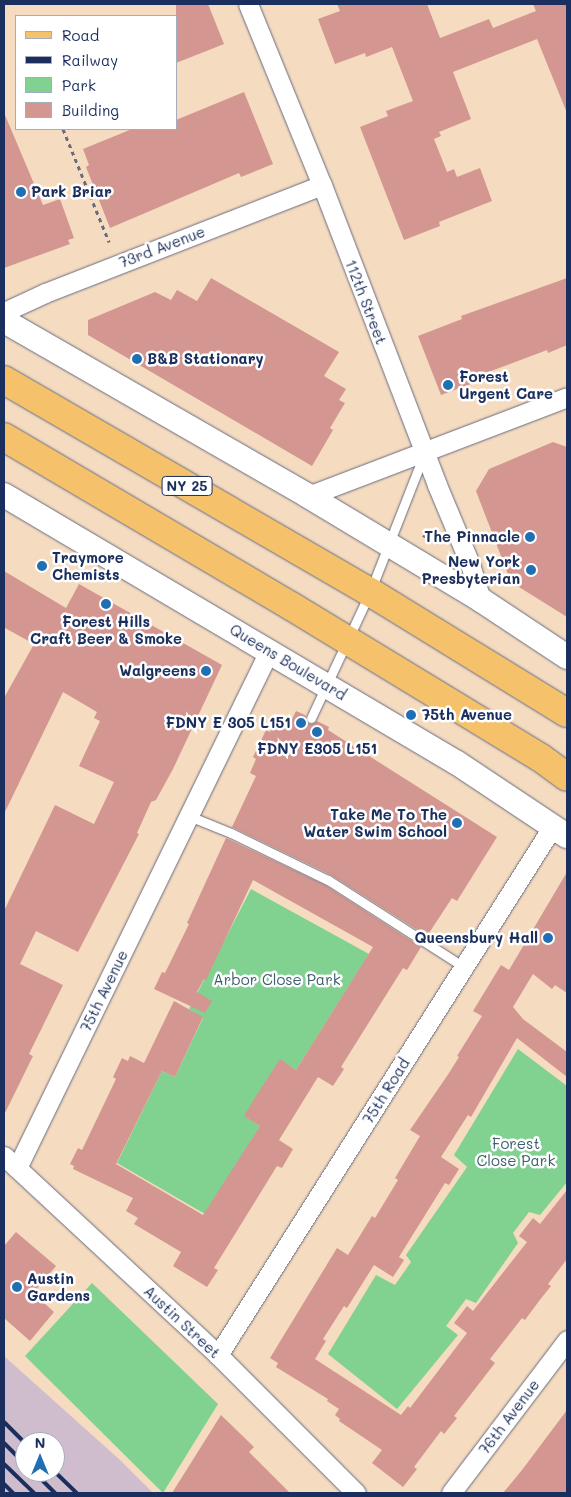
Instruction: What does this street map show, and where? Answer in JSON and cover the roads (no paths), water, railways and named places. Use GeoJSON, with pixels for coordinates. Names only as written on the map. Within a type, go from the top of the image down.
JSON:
{"type":"FeatureCollection","features":[{"type":"Feature","properties":{"kind":"main road","name":"NY 25"},"geometry":{"type":"LineString","coordinates":[[4,380],[370,592],[535,691],[567,713]]}},
{"type":"Feature","properties":{"kind":"main road"},"geometry":{"type":"LineString","coordinates":[[4,437],[541,758],[567,777]]}},
{"type":"Feature","properties":{"kind":"main road"},"geometry":{"type":"LineString","coordinates":[[535,691],[567,705]]}},
{"type":"Feature","properties":{"kind":"street","name":"112th Street"},"geometry":{"type":"LineString","coordinates":[[248,4],[322,185],[425,453],[470,564],[481,600]]}},
{"type":"Feature","properties":{"kind":"street","name":"73rd Avenue"},"geometry":{"type":"LineString","coordinates":[[4,312],[45,293],[322,185]]}},
{"type":"Feature","properties":{"kind":"street"},"geometry":{"type":"LineString","coordinates":[[4,321],[308,496],[481,600],[567,657]]}},
{"type":"Feature","properties":{"kind":"street"},"geometry":{"type":"LineString","coordinates":[[308,496],[425,453],[567,397]]}},
{"type":"Feature","properties":{"kind":"street","name":"Queens Boulevard"},"geometry":{"type":"LineString","coordinates":[[4,495],[269,651],[290,666],[326,684],[457,763],[560,831]]}},
{"type":"Feature","properties":{"kind":"street","name":"75th Avenue"},"geometry":{"type":"LineString","coordinates":[[11,1162],[189,816],[269,651]]}},
{"type":"Feature","properties":{"kind":"street","name":"75th Road"},"geometry":{"type":"LineString","coordinates":[[218,1355],[464,967],[560,831]]}},
{"type":"Feature","properties":{"kind":"street","name":"Austin Street"},"geometry":{"type":"LineString","coordinates":[[11,1162],[218,1355],[356,1493]]}},
{"type":"Feature","properties":{"kind":"street","name":"76th Avenue"},"geometry":{"type":"LineString","coordinates":[[451,1493],[567,1340]]}},
{"type":"Feature","properties":{"kind":"lane"},"geometry":{"type":"LineString","coordinates":[[311,718],[390,546],[425,453]]}},
{"type":"Feature","properties":{"kind":"lane"},"geometry":{"type":"LineString","coordinates":[[189,816],[231,833],[328,880],[464,967]]}},
{"type":"Feature","properties":{"kind":"railway"},"geometry":{"type":"LineString","coordinates":[[4,1422],[15,1433]]}},
{"type":"Feature","properties":{"kind":"railway"},"geometry":{"type":"LineString","coordinates":[[4,1443],[15,1454]]}},
{"type":"Feature","properties":{"kind":"railway"},"geometry":{"type":"LineString","coordinates":[[4,1464],[34,1493]]}},
{"type":"Feature","properties":{"kind":"railway"},"geometry":{"type":"LineString","coordinates":[[44,1482],[55,1493]]}},
{"type":"Feature","properties":{"kind":"railway"},"geometry":{"type":"LineString","coordinates":[[65,1482],[77,1493]]}},
{"type":"Feature","properties":{"kind":"railway"},"geometry":{"type":"LineString","coordinates":[[4,1484],[13,1493]]}},
{"type":"Feature","properties":{"kind":"place","name":"Park Briar"},"geometry":{"type":"Point","coordinates":[21,192]}},
{"type":"Feature","properties":{"kind":"place","name":"B&B Stationary"},"geometry":{"type":"Point","coordinates":[137,359]}},
{"type":"Feature","properties":{"kind":"place","name":"Forest Urgent Care"},"geometry":{"type":"Point","coordinates":[448,385]}},
{"type":"Feature","properties":{"kind":"place","name":"The Pinnacle"},"geometry":{"type":"Point","coordinates":[530,537]}},
{"type":"Feature","properties":{"kind":"place","name":"Traymore Chemists"},"geometry":{"type":"Point","coordinates":[42,566]}},
{"type":"Feature","properties":{"kind":"place","name":"New York Presbyterian"},"geometry":{"type":"Point","coordinates":[531,570]}},
{"type":"Feature","properties":{"kind":"place","name":"Forest Hills Craft Beer & Smoke"},"geometry":{"type":"Point","coordinates":[106,604]}},
{"type":"Feature","properties":{"kind":"place","name":"Walgreens"},"geometry":{"type":"Point","coordinates":[206,671]}},
{"type":"Feature","properties":{"kind":"place","name":"75th Avenue"},"geometry":{"type":"Point","coordinates":[411,715]}},
{"type":"Feature","properties":{"kind":"place","name":"FDNY E 305 L151"},"geometry":{"type":"Point","coordinates":[301,723]}},
{"type":"Feature","properties":{"kind":"place","name":"FDNY E305 L151"},"geometry":{"type":"Point","coordinates":[317,732]}},
{"type":"Feature","properties":{"kind":"place","name":"Take Me To The Water Swim School"},"geometry":{"type":"Point","coordinates":[457,823]}},
{"type":"Feature","properties":{"kind":"place","name":"Queensbury Hall"},"geometry":{"type":"Point","coordinates":[548,938]}},
{"type":"Feature","properties":{"kind":"place","name":"Austin Gardens"},"geometry":{"type":"Point","coordinates":[17,1287]}},
{"type":"Feature","properties":{"kind":"park label","name":"Arbor Close Park"},"geometry":{"type":"Point","coordinates":[277,980]}},
{"type":"Feature","properties":{"kind":"park label","name":"Forest Close Park"},"geometry":{"type":"Point","coordinates":[516,1152]}}]}
